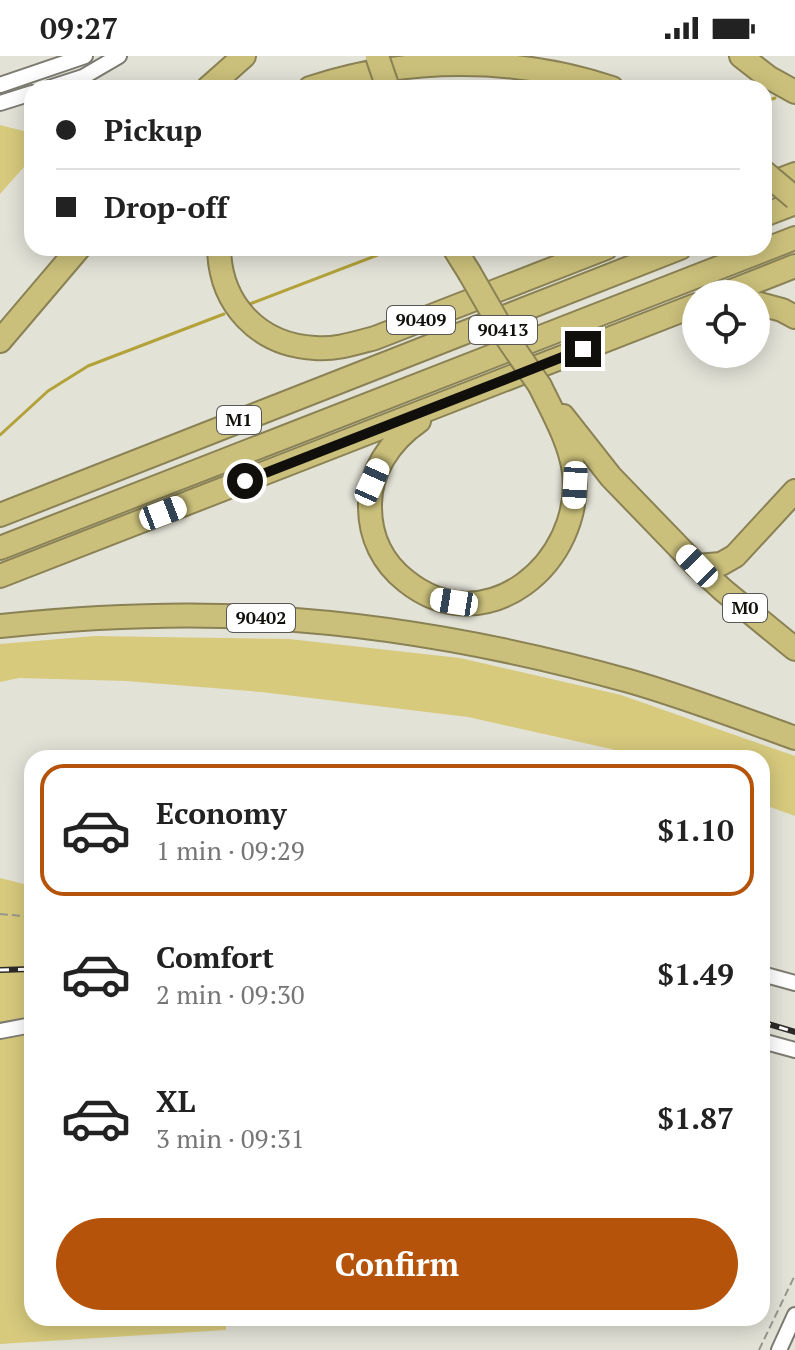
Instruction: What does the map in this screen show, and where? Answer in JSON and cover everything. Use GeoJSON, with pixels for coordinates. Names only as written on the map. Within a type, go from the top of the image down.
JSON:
{"type":"FeatureCollection","features":[{"type":"Feature","properties":{"kind":"highway"},"geometry":{"type":"LineString","coordinates":[[217,80],[244,56]]}},
{"type":"Feature","properties":{"kind":"highway"},"geometry":{"type":"LineString","coordinates":[[377,56],[385,80]]}},
{"type":"Feature","properties":{"kind":"highway"},"geometry":{"type":"LineString","coordinates":[[741,56],[768,77],[795,92]]}},
{"type":"Feature","properties":{"kind":"highway"},"geometry":{"type":"LineString","coordinates":[[340,80],[416,66],[459,63],[530,69],[584,80]]}},
{"type":"Feature","properties":{"kind":"highway"},"geometry":{"type":"LineString","coordinates":[[772,183],[795,174]]}},
{"type":"Feature","properties":{"kind":"highway"},"geometry":{"type":"LineString","coordinates":[[772,179],[795,200],[772,211]]}},
{"type":"Feature","properties":{"kind":"highway","name":"M1"},"geometry":{"type":"LineString","coordinates":[[772,247],[795,238]]}},
{"type":"Feature","properties":{"kind":"highway"},"geometry":{"type":"LineString","coordinates":[[40,293],[62,256]]}},
{"type":"Feature","properties":{"kind":"highway"},"geometry":{"type":"LineString","coordinates":[[0,341],[72,256]]}},
{"type":"Feature","properties":{"kind":"highway","name":"90409"},"geometry":{"type":"LineString","coordinates":[[220,256],[223,280],[239,311],[256,327],[285,343],[316,349],[375,338],[585,256]]}},
{"type":"Feature","properties":{"kind":"highway","name":"90413"},"geometry":{"type":"LineString","coordinates":[[460,256],[507,338],[540,386],[611,477],[697,566]]}},
{"type":"Feature","properties":{"kind":"highway","name":"M1"},"geometry":{"type":"LineString","coordinates":[[0,515],[660,256]]}},
{"type":"Feature","properties":{"kind":"highway","name":"M1"},"geometry":{"type":"LineString","coordinates":[[0,548],[749,256]]}},
{"type":"Feature","properties":{"kind":"highway"},"geometry":{"type":"LineString","coordinates":[[760,280],[795,266]]}},
{"type":"Feature","properties":{"kind":"highway"},"geometry":{"type":"LineString","coordinates":[[770,307],[795,317]]}},
{"type":"Feature","properties":{"kind":"highway"},"geometry":{"type":"LineString","coordinates":[[0,576],[682,312]]}},
{"type":"Feature","properties":{"kind":"highway"},"geometry":{"type":"LineString","coordinates":[[445,404],[409,428],[390,448],[379,466],[369,500],[374,538],[383,557],[414,588],[435,599],[454,602],[490,600],[519,589],[545,566],[563,539],[571,515],[574,468],[540,386]]}},
{"type":"Feature","properties":{"kind":"highway"},"geometry":{"type":"LineString","coordinates":[[697,566],[721,564],[735,556],[795,491]]}},
{"type":"Feature","properties":{"kind":"highway","name":"M0"},"geometry":{"type":"LineString","coordinates":[[697,566],[795,649]]}},
{"type":"Feature","properties":{"kind":"highway","name":"90402"},"geometry":{"type":"LineString","coordinates":[[0,626],[67,619],[168,615],[266,618],[370,628],[519,653],[631,682],[795,738]]}},
{"type":"Feature","properties":{"kind":"street"},"geometry":{"type":"LineString","coordinates":[[74,80],[119,56]]}},
{"type":"Feature","properties":{"kind":"street"},"geometry":{"type":"LineString","coordinates":[[0,85],[77,57]]}},
{"type":"Feature","properties":{"kind":"street"},"geometry":{"type":"LineString","coordinates":[[0,103],[24,96]]}},
{"type":"Feature","properties":{"kind":"street"},"geometry":{"type":"LineString","coordinates":[[770,976],[795,983]]}},
{"type":"Feature","properties":{"kind":"street"},"geometry":{"type":"LineString","coordinates":[[0,1031],[24,1026]]}},
{"type":"Feature","properties":{"kind":"street"},"geometry":{"type":"LineString","coordinates":[[770,1043],[795,1050]]}},
{"type":"Feature","properties":{"kind":"street"},"geometry":{"type":"LineString","coordinates":[[779,1350],[795,1315]]}},
{"type":"Feature","properties":{"kind":"path"},"geometry":{"type":"LineString","coordinates":[[0,914],[24,916]]}},
{"type":"Feature","properties":{"kind":"path"},"geometry":{"type":"LineString","coordinates":[[759,1350],[795,1275]]}},
{"type":"Feature","properties":{"kind":"shaded area"},"geometry":{"type":"Polygon","coordinates":[[[0,125],[24,131],[24,167],[0,194],[0,125]]]}},
{"type":"Feature","properties":{"kind":"shaded area"},"geometry":{"type":"Polygon","coordinates":[[[95,636],[289,639],[460,658],[621,695],[795,756],[795,816],[770,807],[770,750],[614,750],[468,717],[261,692],[126,681],[19,678],[0,682],[0,644],[95,636]]]}},
{"type":"Feature","properties":{"kind":"shaded area"},"geometry":{"type":"Polygon","coordinates":[[[0,878],[24,884],[24,1326],[226,1326],[226,1330],[0,1344],[0,878]]]}},
{"type":"Feature","properties":{"kind":"waterway"},"geometry":{"type":"LineString","coordinates":[[247,305],[375,256]]}},
{"type":"Feature","properties":{"kind":"waterway"},"geometry":{"type":"LineString","coordinates":[[0,435],[48,391],[88,366],[224,314]]}},
{"type":"Feature","properties":{"kind":"railway"},"geometry":{"type":"LineString","coordinates":[[0,970],[24,969]]}},
{"type":"Feature","properties":{"kind":"railway"},"geometry":{"type":"LineString","coordinates":[[770,1024],[795,1032]]}},
{"type":"Feature","properties":{"kind":"route"},"geometry":{"type":"LineString","coordinates":[[245,481],[583,349]]}}]}
